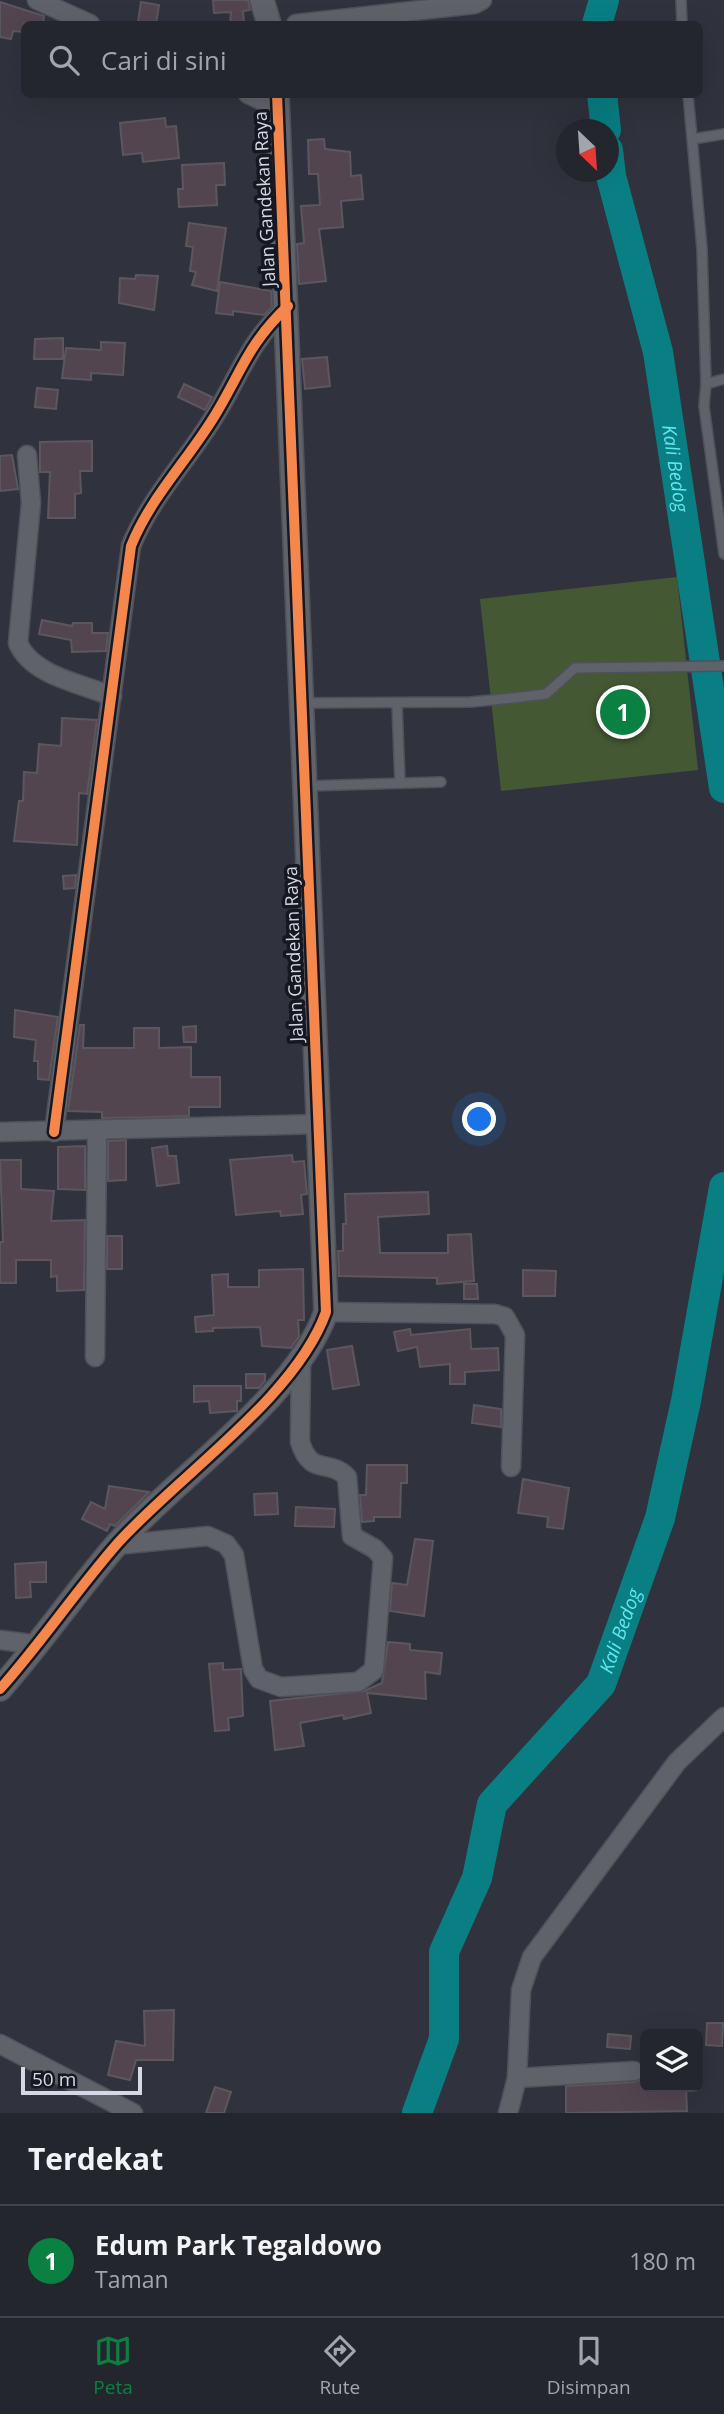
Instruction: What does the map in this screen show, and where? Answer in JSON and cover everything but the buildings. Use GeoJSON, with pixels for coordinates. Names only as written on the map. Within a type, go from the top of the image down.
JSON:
{"type":"FeatureCollection","features":[{"type":"Feature","properties":{"kind":"street"},"geometry":{"type":"LineString","coordinates":[[37,0],[83,21]]}},
{"type":"Feature","properties":{"kind":"street"},"geometry":{"type":"LineString","coordinates":[[262,0],[268,21]]}},
{"type":"Feature","properties":{"kind":"street"},"geometry":{"type":"LineString","coordinates":[[323,21],[475,4],[482,0]]}},
{"type":"Feature","properties":{"kind":"street","name":"Jalan Gandekan Raya"},"geometry":{"type":"LineString","coordinates":[[0,1689],[39,1645],[116,1545],[264,1402],[317,1336],[326,1312],[278,101]]}},
{"type":"Feature","properties":{"kind":"street"},"geometry":{"type":"LineString","coordinates":[[54,1132],[131,547],[139,526],[217,412],[236,373],[262,330],[288,306]]}},
{"type":"Feature","properties":{"kind":"street"},"geometry":{"type":"LineString","coordinates":[[27,454],[32,503],[19,643],[23,653],[36,666],[111,696]]}},
{"type":"Feature","properties":{"kind":"street"},"geometry":{"type":"LineString","coordinates":[[0,1132],[319,1124]]}},
{"type":"Feature","properties":{"kind":"street"},"geometry":{"type":"LineString","coordinates":[[94,1357],[97,1131]]}},
{"type":"Feature","properties":{"kind":"street"},"geometry":{"type":"LineString","coordinates":[[326,1312],[495,1314],[505,1317],[515,1335],[511,1467]]}},
{"type":"Feature","properties":{"kind":"street"},"geometry":{"type":"LineString","coordinates":[[116,1545],[208,1536],[226,1544],[234,1555],[253,1669],[266,1684],[281,1687],[358,1682],[368,1677],[374,1670],[383,1558],[375,1549],[352,1536],[346,1477],[342,1472],[319,1467],[304,1454],[300,1442],[301,1357]]}},
{"type":"Feature","properties":{"kind":"street"},"geometry":{"type":"LineString","coordinates":[[0,1640],[39,1645]]}},
{"type":"Feature","properties":{"kind":"street"},"geometry":{"type":"LineString","coordinates":[[508,2113],[517,2078],[521,1990],[532,1957],[677,1762],[724,1717]]}},
{"type":"Feature","properties":{"kind":"street"},"geometry":{"type":"LineString","coordinates":[[0,2044],[133,2113]]}},
{"type":"Feature","properties":{"kind":"street"},"geometry":{"type":"LineString","coordinates":[[517,2078],[634,2071]]}},
{"type":"Feature","properties":{"kind":"lane"},"geometry":{"type":"LineString","coordinates":[[681,0],[682,21]]}},
{"type":"Feature","properties":{"kind":"lane"},"geometry":{"type":"LineString","coordinates":[[688,98],[702,249],[706,384],[704,406],[724,554]]}},
{"type":"Feature","properties":{"kind":"lane"},"geometry":{"type":"LineString","coordinates":[[692,139],[724,134]]}},
{"type":"Feature","properties":{"kind":"lane"},"geometry":{"type":"LineString","coordinates":[[706,384],[724,379]]}},
{"type":"Feature","properties":{"kind":"lane"},"geometry":{"type":"LineString","coordinates":[[302,703],[471,702],[546,694],[575,668],[724,666]]}},
{"type":"Feature","properties":{"kind":"lane"},"geometry":{"type":"LineString","coordinates":[[397,703],[401,783]]}},
{"type":"Feature","properties":{"kind":"lane"},"geometry":{"type":"LineString","coordinates":[[305,786],[441,782]]}},
{"type":"Feature","properties":{"kind":"green space"},"geometry":{"type":"Polygon","coordinates":[[[677,577],[698,770],[501,791],[480,599],[677,577]]]}},
{"type":"Feature","properties":{"kind":"waterway","name":"Kali Bedog"},"geometry":{"type":"LineString","coordinates":[[598,21],[604,0]]}},
{"type":"Feature","properties":{"kind":"waterway","name":"Kali Bedog"},"geometry":{"type":"LineString","coordinates":[[602,98],[605,119]]}},
{"type":"Feature","properties":{"kind":"waterway","name":"Kali Bedog"},"geometry":{"type":"LineString","coordinates":[[613,182],[658,352],[724,788]]}},
{"type":"Feature","properties":{"kind":"waterway","name":"Kali Bedog"},"geometry":{"type":"LineString","coordinates":[[417,2113],[444,2039],[444,1952],[477,1878],[492,1804],[601,1684],[660,1518],[686,1401],[724,1187]]}},
{"type":"Feature","properties":{"kind":"cycle path"},"geometry":{"type":"LineString","coordinates":[[0,1689],[117,1544],[263,1405],[289,1375],[311,1344],[326,1312],[277,98]]}},
{"type":"Feature","properties":{"kind":"cycle path"},"geometry":{"type":"LineString","coordinates":[[54,1132],[131,546],[149,510],[217,412],[255,344],[288,306]]}},
{"type":"Feature","properties":{"kind":"place","name":"Edum Park Tegaldowo"},"geometry":{"type":"Point","coordinates":[623,712]}}]}
